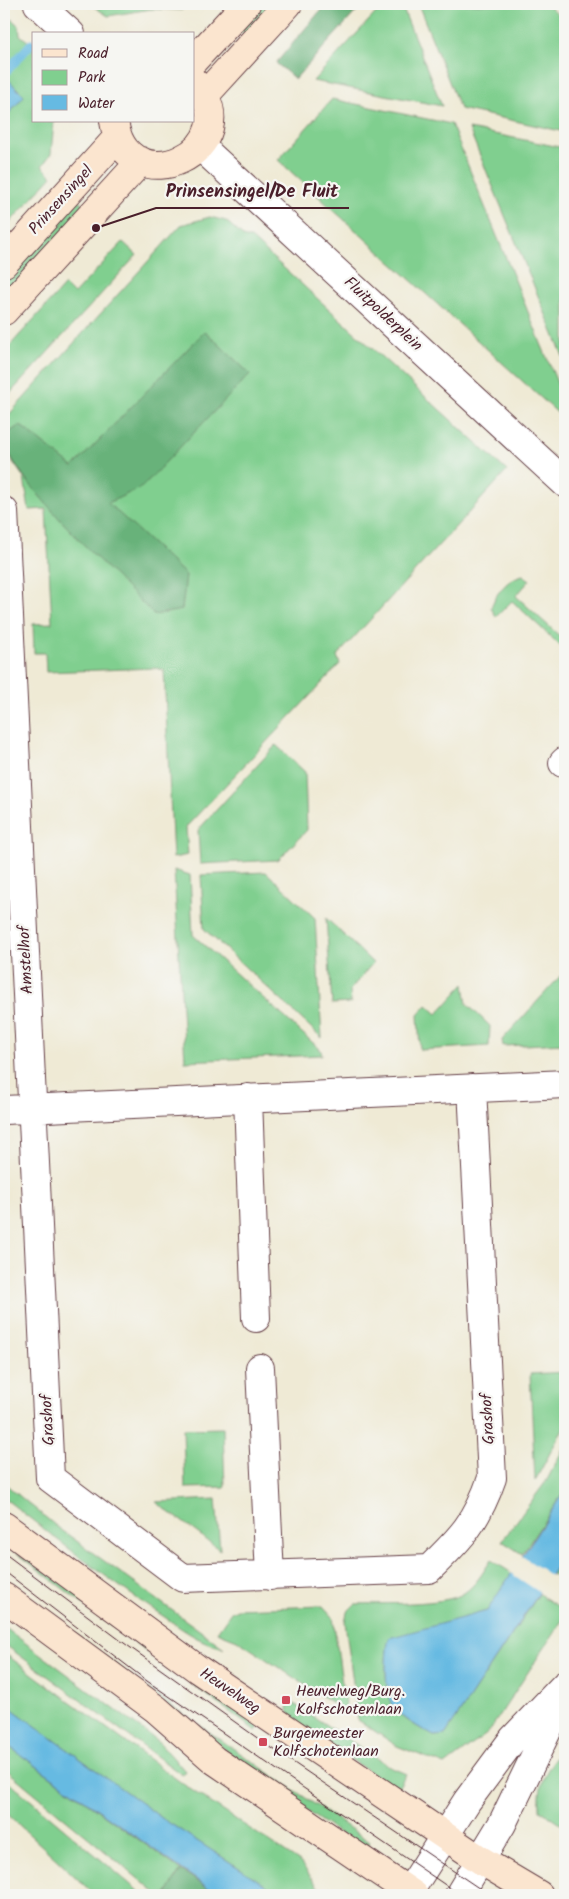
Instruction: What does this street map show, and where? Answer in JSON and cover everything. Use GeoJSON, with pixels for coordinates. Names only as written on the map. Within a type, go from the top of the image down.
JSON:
{"type":"FeatureCollection","features":[{"type":"Feature","properties":{"kind":"main road"},"geometry":{"type":"LineString","coordinates":[[195,59],[246,4]]}},
{"type":"Feature","properties":{"kind":"main road"},"geometry":{"type":"LineString","coordinates":[[116,129],[123,147],[142,161],[157,165],[174,164],[188,157],[200,146],[209,121],[208,108],[199,89],[288,4]]}},
{"type":"Feature","properties":{"kind":"main road","name":"Prinsensingel"},"geometry":{"type":"LineString","coordinates":[[4,263],[116,129]]}},
{"type":"Feature","properties":{"kind":"main road","name":"Prinsensingel"},"geometry":{"type":"LineString","coordinates":[[4,311],[142,161]]}},
{"type":"Feature","properties":{"kind":"main road","name":"Heuvelweg"},"geometry":{"type":"LineString","coordinates":[[4,1526],[199,1670],[482,1861],[539,1895]]}},
{"type":"Feature","properties":{"kind":"main road"},"geometry":{"type":"LineString","coordinates":[[4,1598],[156,1709],[214,1760],[410,1894]]}},
{"type":"Feature","properties":{"kind":"street"},"geometry":{"type":"LineString","coordinates":[[38,4],[69,32]]}},
{"type":"Feature","properties":{"kind":"street","name":"Fluitpolderplein"},"geometry":{"type":"LineString","coordinates":[[200,146],[565,483]]}},
{"type":"Feature","properties":{"kind":"street","name":"Amstelhof"},"geometry":{"type":"LineString","coordinates":[[4,511],[34,1109]]}},
{"type":"Feature","properties":{"kind":"street"},"geometry":{"type":"LineString","coordinates":[[4,1110],[565,1084]]}},
{"type":"Feature","properties":{"kind":"street","name":"Grashof"},"geometry":{"type":"LineString","coordinates":[[34,1109],[50,1478],[183,1578],[429,1569],[465,1534],[484,1502],[492,1478],[472,1088]]}},
{"type":"Feature","properties":{"kind":"street"},"geometry":{"type":"LineString","coordinates":[[248,1098],[256,1318]]}},
{"type":"Feature","properties":{"kind":"street"},"geometry":{"type":"LineString","coordinates":[[260,1368],[270,1576]]}},
{"type":"Feature","properties":{"kind":"street"},"geometry":{"type":"LineString","coordinates":[[410,1894],[467,1801],[513,1739],[565,1685]]}},
{"type":"Feature","properties":{"kind":"street"},"geometry":{"type":"LineString","coordinates":[[459,1895],[482,1861],[565,1694]]}},
{"type":"Feature","properties":{"kind":"green space"},"geometry":{"type":"Polygon","coordinates":[[[90,4],[188,4],[182,10],[151,9],[108,16],[90,4]]]}},
{"type":"Feature","properties":{"kind":"green space"},"geometry":{"type":"Polygon","coordinates":[[[256,4],[273,4],[245,35],[236,26],[256,4]]]}},
{"type":"Feature","properties":{"kind":"green space"},"geometry":{"type":"Polygon","coordinates":[[[326,4],[363,4],[295,79],[276,63],[326,4]]]}},
{"type":"Feature","properties":{"kind":"green space"},"geometry":{"type":"Polygon","coordinates":[[[384,4],[401,4],[442,106],[313,81],[384,4]]]}},
{"type":"Feature","properties":{"kind":"green space"},"geometry":{"type":"Polygon","coordinates":[[[418,4],[547,4],[565,18],[565,132],[460,109],[418,4]]]}},
{"type":"Feature","properties":{"kind":"green space"},"geometry":{"type":"Polygon","coordinates":[[[4,12],[19,26],[20,35],[32,44],[32,122],[54,122],[51,154],[42,166],[52,176],[4,229],[4,119],[24,96],[4,75],[4,12]]]}},
{"type":"Feature","properties":{"kind":"green space"},"geometry":{"type":"Polygon","coordinates":[[[332,99],[451,124],[565,402],[565,413],[562,417],[278,160],[332,99]]]}},
{"type":"Feature","properties":{"kind":"green space"},"geometry":{"type":"Polygon","coordinates":[[[469,129],[565,148],[565,361],[469,129]]]}},
{"type":"Feature","properties":{"kind":"green space"},"geometry":{"type":"Polygon","coordinates":[[[75,198],[87,208],[4,299],[4,275],[75,198]]]}},
{"type":"Feature","properties":{"kind":"green space"},"geometry":{"type":"Polygon","coordinates":[[[210,217],[226,221],[245,238],[251,238],[507,471],[337,656],[340,664],[186,827],[188,855],[173,858],[164,670],[155,668],[46,672],[45,653],[34,653],[33,624],[52,623],[46,509],[29,510],[24,478],[4,449],[4,420],[181,225],[210,217]]]}},
{"type":"Feature","properties":{"kind":"green space"},"geometry":{"type":"Polygon","coordinates":[[[123,242],[137,255],[4,400],[4,352],[65,285],[74,294],[123,242]]]}},
{"type":"Feature","properties":{"kind":"green space"},"geometry":{"type":"Polygon","coordinates":[[[205,331],[250,374],[142,487],[108,503],[186,575],[182,610],[154,615],[93,554],[44,501],[23,475],[9,453],[4,436],[20,425],[73,467],[205,331]]]}},
{"type":"Feature","properties":{"kind":"green space"},"geometry":{"type":"Polygon","coordinates":[[[523,575],[530,580],[516,596],[565,641],[565,650],[512,601],[496,617],[491,608],[496,597],[507,583],[523,575]]]}},
{"type":"Feature","properties":{"kind":"green space"},"geometry":{"type":"Polygon","coordinates":[[[276,745],[305,772],[307,830],[278,860],[200,864],[198,830],[276,745]]]}},
{"type":"Feature","properties":{"kind":"green space"},"geometry":{"type":"Polygon","coordinates":[[[174,870],[190,875],[193,935],[321,1050],[322,1055],[185,1061],[174,870]]]}},
{"type":"Feature","properties":{"kind":"green space"},"geometry":{"type":"Polygon","coordinates":[[[266,872],[315,918],[322,1038],[204,929],[201,875],[266,872]]]}},
{"type":"Feature","properties":{"kind":"green space"},"geometry":{"type":"Polygon","coordinates":[[[326,918],[373,963],[350,990],[351,1003],[332,1004],[326,918]]]}},
{"type":"Feature","properties":{"kind":"green space"},"geometry":{"type":"Polygon","coordinates":[[[565,971],[565,1043],[503,1046],[502,1040],[565,971]]]}},
{"type":"Feature","properties":{"kind":"green space"},"geometry":{"type":"Polygon","coordinates":[[[464,984],[467,1004],[490,1026],[489,1046],[420,1050],[418,1015],[427,1005],[437,1014],[464,984]]]}},
{"type":"Feature","properties":{"kind":"green space"},"geometry":{"type":"Polygon","coordinates":[[[565,1372],[565,1425],[535,1481],[530,1374],[565,1372]]]}},
{"type":"Feature","properties":{"kind":"green space"},"geometry":{"type":"Polygon","coordinates":[[[223,1428],[225,1487],[185,1488],[183,1429],[223,1428]]]}},
{"type":"Feature","properties":{"kind":"green space"},"geometry":{"type":"Polygon","coordinates":[[[565,1445],[565,1490],[522,1554],[502,1541],[547,1480],[565,1445]]]}},
{"type":"Feature","properties":{"kind":"green space"},"geometry":{"type":"Polygon","coordinates":[[[4,1483],[56,1526],[224,1648],[205,1642],[189,1633],[98,1571],[4,1498],[4,1483]]]}},
{"type":"Feature","properties":{"kind":"green space"},"geometry":{"type":"Polygon","coordinates":[[[216,1499],[220,1550],[156,1502],[216,1499]]]}},
{"type":"Feature","properties":{"kind":"green space"},"geometry":{"type":"Polygon","coordinates":[[[4,1543],[262,1722],[256,1731],[96,1614],[4,1543]]]}},
{"type":"Feature","properties":{"kind":"green space"},"geometry":{"type":"Polygon","coordinates":[[[565,1554],[565,1583],[552,1574],[565,1554]]]}},
{"type":"Feature","properties":{"kind":"green space"},"geometry":{"type":"Polygon","coordinates":[[[491,1560],[512,1573],[487,1611],[389,1639],[386,1663],[388,1694],[393,1707],[406,1720],[434,1736],[445,1735],[539,1594],[565,1611],[565,1616],[488,1733],[445,1765],[397,1746],[358,1720],[345,1622],[347,1612],[355,1604],[428,1602],[455,1597],[464,1593],[472,1586],[491,1560]]]}},
{"type":"Feature","properties":{"kind":"green space"},"geometry":{"type":"Polygon","coordinates":[[[4,1581],[180,1712],[370,1842],[365,1851],[262,1781],[222,1747],[4,1587],[4,1581]]]}},
{"type":"Feature","properties":{"kind":"green space"},"geometry":{"type":"Polygon","coordinates":[[[323,1606],[333,1617],[346,1712],[237,1640],[217,1632],[231,1612],[237,1609],[323,1606]]]}},
{"type":"Feature","properties":{"kind":"green space"},"geometry":{"type":"Polygon","coordinates":[[[4,1627],[160,1743],[185,1771],[182,1775],[4,1644],[4,1627]]]}},
{"type":"Feature","properties":{"kind":"green space"},"geometry":{"type":"Polygon","coordinates":[[[4,1653],[190,1789],[300,1862],[324,1895],[281,1895],[163,1819],[4,1703],[4,1653]]]}},
{"type":"Feature","properties":{"kind":"green space"},"geometry":{"type":"Polygon","coordinates":[[[288,1700],[392,1768],[406,1774],[397,1790],[290,1719],[288,1700]]]}},
{"type":"Feature","properties":{"kind":"green space"},"geometry":{"type":"Polygon","coordinates":[[[4,1743],[181,1870],[166,1895],[158,1895],[4,1768],[4,1743]]]}},
{"type":"Feature","properties":{"kind":"green space"},"geometry":{"type":"Polygon","coordinates":[[[565,1743],[565,1827],[540,1810],[540,1799],[545,1774],[565,1743]]]}},
{"type":"Feature","properties":{"kind":"green space"},"geometry":{"type":"Polygon","coordinates":[[[4,1778],[143,1895],[95,1895],[4,1811],[4,1778]]]}},
{"type":"Feature","properties":{"kind":"green space"},"geometry":{"type":"Polygon","coordinates":[[[181,1870],[218,1895],[166,1895],[181,1870]]]}},
{"type":"Feature","properties":{"kind":"water"},"geometry":{"type":"Polygon","coordinates":[[[4,75],[24,96],[4,119],[4,75]]]}},
{"type":"Feature","properties":{"kind":"water"},"geometry":{"type":"Polygon","coordinates":[[[565,1490],[565,1554],[445,1735],[434,1736],[412,1723],[393,1707],[390,1701],[386,1673],[389,1638],[487,1611],[565,1490]]]}},
{"type":"Feature","properties":{"kind":"water"},"geometry":{"type":"Polygon","coordinates":[[[4,1703],[163,1819],[281,1895],[218,1895],[4,1743],[4,1703]]]}},
{"type":"Feature","properties":{"kind":"pier"},"geometry":{"type":"Polygon","coordinates":[[[519,1554],[553,1577],[542,1594],[509,1572],[519,1554]]]}},
{"type":"Feature","properties":{"kind":"waterway"},"geometry":{"type":"LineString","coordinates":[[4,74],[31,44]]}},
{"type":"Feature","properties":{"kind":"tram line"},"geometry":{"type":"LineString","coordinates":[[4,1553],[124,1643],[263,1742],[489,1895]]}},
{"type":"Feature","properties":{"kind":"tram line"},"geometry":{"type":"LineString","coordinates":[[4,1571],[147,1681],[460,1895]]}},
{"type":"Feature","properties":{"kind":"place","name":"Prinsensingel/De Fluit"},"geometry":{"type":"Point","coordinates":[96,228]}},
{"type":"Feature","properties":{"kind":"place","name":"Heuvelweg/Burg. Kolfschotenlaan"},"geometry":{"type":"Point","coordinates":[286,1700]}},
{"type":"Feature","properties":{"kind":"place","name":"Burgemeester Kolfschotenlaan"},"geometry":{"type":"Point","coordinates":[263,1742]}}]}
